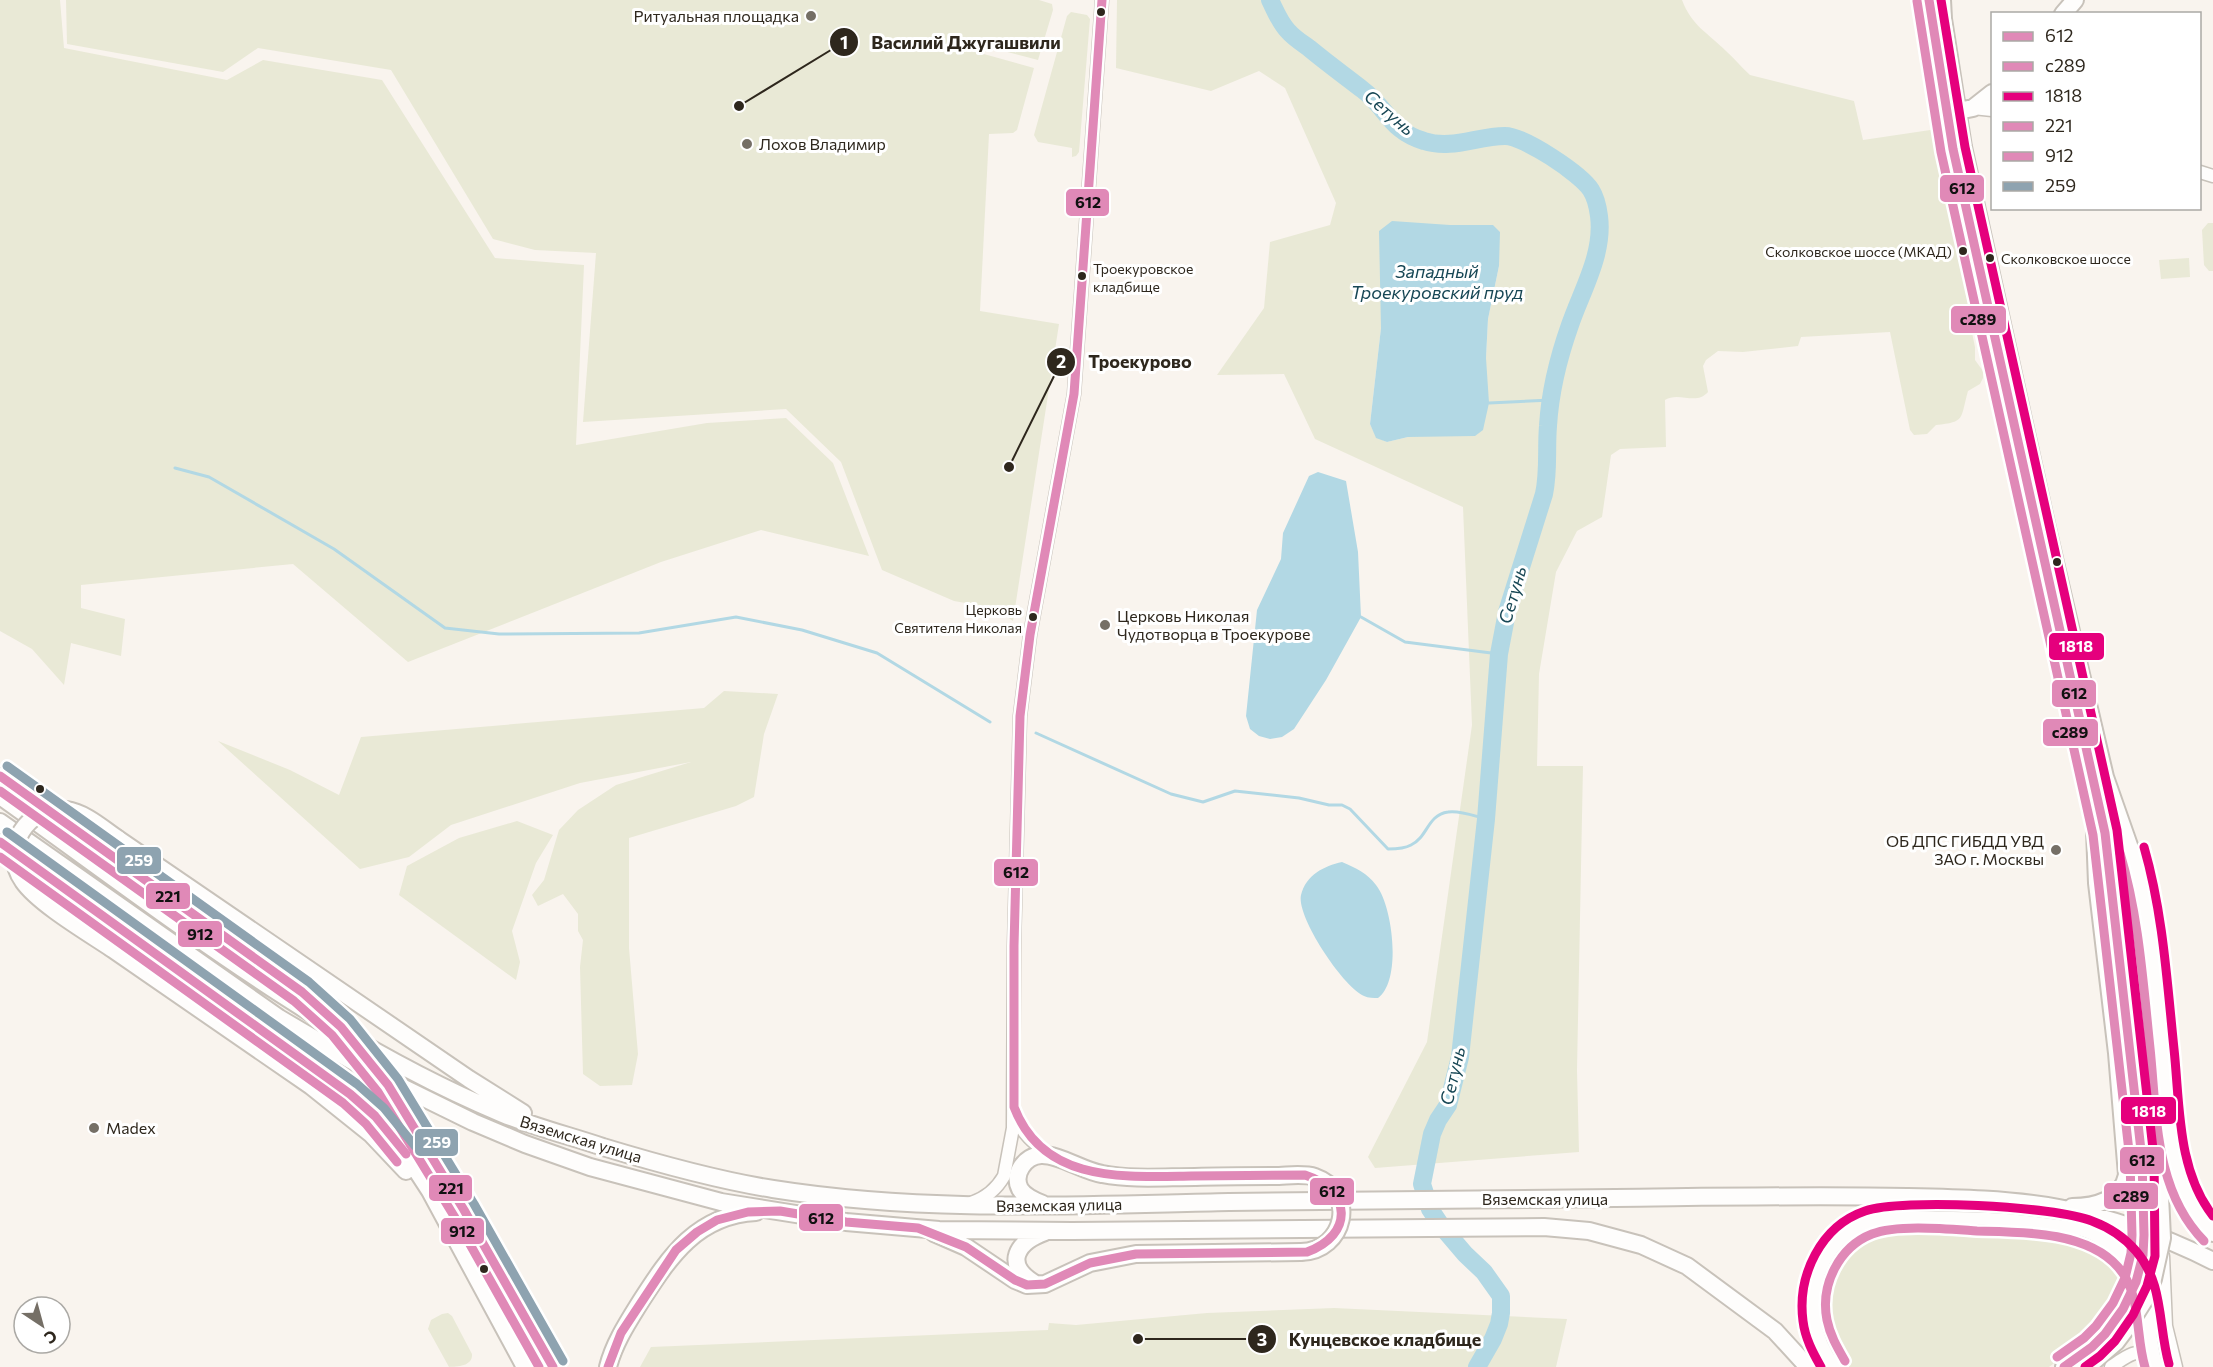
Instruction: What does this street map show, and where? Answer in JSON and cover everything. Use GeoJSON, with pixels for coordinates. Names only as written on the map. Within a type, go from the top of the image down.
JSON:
{"type":"FeatureCollection","features":[{"type":"Feature","properties":{"kind":"main road"},"geometry":{"type":"LineString","coordinates":[[1929,0],[1933,34],[1959,111],[1965,204],[2105,833],[2160,1196],[2162,1238],[2147,1296],[2122,1323],[2064,1367]]}},
{"type":"Feature","properties":{"kind":"main road"},"geometry":{"type":"LineString","coordinates":[[1942,0],[1963,147],[2046,523],[2106,777],[2129,894],[2144,1235],[2140,1270],[2116,1342],[2087,1367]]}},
{"type":"Feature","properties":{"kind":"main road"},"geometry":{"type":"LineString","coordinates":[[2065,12],[2075,0]]}},
{"type":"Feature","properties":{"kind":"main road"},"geometry":{"type":"LineString","coordinates":[[1959,111],[1991,94]]}},
{"type":"Feature","properties":{"kind":"main road"},"geometry":{"type":"LineString","coordinates":[[2056,1207],[2085,1207],[2102,1203],[2114,1196],[2123,1186],[2127,1174],[2117,1053],[2097,883],[2095,816],[2089,753]]}},
{"type":"Feature","properties":{"kind":"main road"},"geometry":{"type":"LineString","coordinates":[[0,776],[302,992],[341,1027],[388,1085],[553,1367]]}},
{"type":"Feature","properties":{"kind":"main road"},"geometry":{"type":"LineString","coordinates":[[2106,777],[2129,839],[2145,904],[2172,1154],[2178,1177],[2199,1216],[2213,1233]]}},
{"type":"Feature","properties":{"kind":"main road","name":"Вяземская улица"},"geometry":{"type":"LineString","coordinates":[[0,796],[196,935],[360,1044],[454,1092],[507,1116],[558,1133],[697,1173],[772,1189],[847,1198],[964,1206],[1397,1199],[1863,1196],[1998,1201],[2056,1207],[2119,1222],[2168,1238],[2213,1261]]}},
{"type":"Feature","properties":{"kind":"main road"},"geometry":{"type":"LineString","coordinates":[[447,1224],[397,1160],[349,1114],[33,893],[18,874],[14,859],[16,843],[23,828],[41,813],[64,809],[80,814],[469,1079],[558,1133]]}},
{"type":"Feature","properties":{"kind":"main road","name":"Вяземская улица"},"geometry":{"type":"LineString","coordinates":[[0,822],[279,1018],[345,1059],[493,1131],[590,1167],[721,1202],[846,1222],[918,1228],[1049,1231],[1544,1227],[1589,1232],[1641,1245],[1687,1266],[1775,1331],[1808,1367]]}},
{"type":"Feature","properties":{"kind":"main road"},"geometry":{"type":"LineString","coordinates":[[0,842],[350,1094],[375,1116],[402,1148],[430,1191],[525,1367]]}},
{"type":"Feature","properties":{"kind":"main road"},"geometry":{"type":"LineString","coordinates":[[918,1228],[966,1247],[1015,1280],[1027,1285],[1037,1285],[1052,1281],[1090,1263],[1136,1254],[1314,1251],[1326,1245],[1335,1235],[1340,1223],[1340,1203],[1334,1191],[1324,1181],[1305,1175],[1124,1177],[1081,1169],[1043,1156],[1023,1165],[1019,1171],[1018,1184],[1024,1194],[1049,1206]]}},
{"type":"Feature","properties":{"kind":"main road"},"geometry":{"type":"LineString","coordinates":[[608,1367],[621,1333],[676,1250],[697,1232],[717,1220],[748,1212],[780,1211]]}},
{"type":"Feature","properties":{"kind":"main road"},"geometry":{"type":"LineString","coordinates":[[1037,1285],[1026,1278],[1020,1270],[1017,1261],[1018,1252],[1022,1244],[1030,1238],[1049,1231]]}},
{"type":"Feature","properties":{"kind":"street"},"geometry":{"type":"LineString","coordinates":[[1018,1184],[1013,1128],[1014,946],[1020,716],[1030,635],[1074,394],[1102,0]]}},
{"type":"Feature","properties":{"kind":"street"},"geometry":{"type":"LineString","coordinates":[[1959,111],[1991,110]]}},
{"type":"Feature","properties":{"kind":"street"},"geometry":{"type":"LineString","coordinates":[[1014,1107],[1018,1122],[1043,1156]]}},
{"type":"Feature","properties":{"kind":"street"},"geometry":{"type":"LineString","coordinates":[[1013,1128],[1021,1143],[1043,1156]]}},
{"type":"Feature","properties":{"kind":"street"},"geometry":{"type":"LineString","coordinates":[[1000,1182],[1004,1176],[1013,1128]]}},
{"type":"Feature","properties":{"kind":"street"},"geometry":{"type":"LineString","coordinates":[[964,1206],[987,1196],[1016,1166],[1043,1156]]}},
{"type":"Feature","properties":{"kind":"street"},"geometry":{"type":"LineString","coordinates":[[2127,1174],[2134,1190],[2145,1197],[2153,1198],[2165,1194],[2172,1188],[2178,1177]]}},
{"type":"Feature","properties":{"kind":"street"},"geometry":{"type":"LineString","coordinates":[[1835,1367],[1820,1343],[1812,1312],[1813,1296],[1822,1266],[1830,1252],[1853,1231],[1882,1218],[1896,1217],[1999,1218],[2086,1231],[2105,1241],[2123,1254],[2136,1271],[2142,1285],[2148,1304],[2155,1361]]}},
{"type":"Feature","properties":{"kind":"street"},"geometry":{"type":"LineString","coordinates":[[2162,1238],[2166,1326],[2176,1367]]}},
{"type":"Feature","properties":{"kind":"street"},"geometry":{"type":"LineString","coordinates":[[2111,1367],[2126,1356],[2137,1352],[2143,1352],[2155,1361]]}},
{"type":"Feature","properties":{"kind":"green space"},"geometry":{"type":"Polygon","coordinates":[[[0,0],[60,0],[64,48],[227,80],[263,60],[382,80],[495,258],[584,265],[576,445],[707,423],[786,418],[833,463],[869,556],[761,530],[661,562],[408,662],[293,564],[81,585],[81,608],[125,619],[121,656],[71,643],[64,685],[32,649],[0,631],[0,0]]]}},
{"type":"Feature","properties":{"kind":"green space","name":"Троекуровское кладбище"},"geometry":{"type":"Polygon","coordinates":[[[66,0],[1039,0],[1052,4],[1053,10],[1038,60],[976,44],[973,51],[1034,68],[1017,130],[1013,133],[989,134],[980,311],[1059,324],[1013,621],[994,608],[954,601],[882,570],[841,462],[786,409],[583,422],[596,253],[535,250],[493,239],[391,70],[258,48],[223,72],[67,44],[66,0]]]}},
{"type":"Feature","properties":{"kind":"green space"},"geometry":{"type":"Polygon","coordinates":[[[1117,0],[1682,0],[1695,23],[1750,75],[1854,101],[1863,140],[1937,129],[1974,306],[1962,308],[1961,312],[1971,328],[1975,360],[1983,371],[1980,384],[1968,391],[1960,417],[1953,422],[1936,425],[1927,434],[1914,435],[1910,430],[1890,332],[1801,337],[1798,346],[1743,352],[1718,351],[1706,360],[1703,366],[1708,392],[1698,398],[1676,397],[1665,400],[1666,447],[1620,449],[1611,455],[1602,517],[1577,531],[1556,572],[1539,674],[1537,766],[1583,766],[1577,1070],[1579,1152],[1375,1168],[1368,1157],[1427,1042],[1472,725],[1463,507],[1315,439],[1284,374],[1217,375],[1264,308],[1270,242],[1330,225],[1336,203],[1285,88],[1259,71],[1211,91],[1116,68],[1117,0]],[[1450,225],[1381,328],[1370,424],[1376,437],[1387,442],[1408,437],[1486,358],[1488,319],[1499,266],[1493,225],[1450,225]]]}},
{"type":"Feature","properties":{"kind":"green space"},"geometry":{"type":"Polygon","coordinates":[[[1071,12],[1087,15],[1090,19],[1079,152],[1072,157],[1072,148],[1038,142],[1034,135],[1067,16],[1071,12]]]}},
{"type":"Feature","properties":{"kind":"green space"},"geometry":{"type":"Polygon","coordinates":[[[2208,223],[2213,223],[2213,271],[2209,271],[2204,265],[2202,230],[2208,223]]]}},
{"type":"Feature","properties":{"kind":"green space"},"geometry":{"type":"Polygon","coordinates":[[[2189,258],[2190,277],[2161,279],[2159,260],[2189,258]]]}},
{"type":"Feature","properties":{"kind":"green space"},"geometry":{"type":"Polygon","coordinates":[[[724,691],[778,694],[764,734],[754,797],[736,806],[629,838],[629,948],[638,1054],[632,1085],[600,1086],[583,1074],[580,967],[583,940],[578,931],[578,914],[563,894],[538,906],[532,895],[544,880],[559,830],[578,810],[616,785],[691,762],[580,783],[451,825],[409,857],[360,869],[218,741],[290,770],[339,795],[361,737],[704,708],[724,691]]]}},
{"type":"Feature","properties":{"kind":"green space"},"geometry":{"type":"Polygon","coordinates":[[[517,821],[553,835],[536,863],[512,931],[520,962],[516,980],[399,895],[407,866],[459,838],[517,821]]]}},
{"type":"Feature","properties":{"kind":"green space"},"geometry":{"type":"Polygon","coordinates":[[[1914,1224],[2031,1229],[2094,1242],[2102,1249],[2122,1286],[2113,1308],[2099,1326],[2086,1339],[2049,1367],[1843,1367],[1832,1351],[1820,1316],[1823,1281],[1830,1264],[1841,1249],[1862,1232],[1914,1224]]]}},
{"type":"Feature","properties":{"kind":"green space"},"geometry":{"type":"Polygon","coordinates":[[[1334,1308],[1567,1319],[1556,1367],[640,1367],[651,1347],[1048,1330],[1049,1323],[1076,1325],[1207,1313],[1334,1308]]]}},
{"type":"Feature","properties":{"kind":"green space"},"geometry":{"type":"Polygon","coordinates":[[[448,1313],[452,1316],[472,1354],[468,1363],[460,1366],[449,1367],[428,1329],[431,1320],[448,1313]]]}},
{"type":"Feature","properties":{"kind":"water","name":"Западный Троекуровский пруд"},"geometry":{"type":"Polygon","coordinates":[[[1392,221],[1493,225],[1500,232],[1499,266],[1488,319],[1486,358],[1489,403],[1483,430],[1475,436],[1408,437],[1387,442],[1376,438],[1370,424],[1381,328],[1379,231],[1392,221]]]}},
{"type":"Feature","properties":{"kind":"water"},"geometry":{"type":"Polygon","coordinates":[[[1318,472],[1346,481],[1358,552],[1361,617],[1326,680],[1294,729],[1282,737],[1270,739],[1259,736],[1250,729],[1246,716],[1257,610],[1281,559],[1283,533],[1309,476],[1318,472]]]}},
{"type":"Feature","properties":{"kind":"water"},"geometry":{"type":"Polygon","coordinates":[[[1342,862],[1361,871],[1373,881],[1387,909],[1392,960],[1386,989],[1378,998],[1364,996],[1345,980],[1313,935],[1301,905],[1303,888],[1311,877],[1322,869],[1342,862]]]}},
{"type":"Feature","properties":{"kind":"waterway","name":"Сетунь"},"geometry":{"type":"LineString","coordinates":[[1270,0],[1290,34],[1371,97],[1396,125],[1413,137],[1445,144],[1505,136],[1525,142],[1551,157],[1585,183],[1594,196],[1599,213],[1600,230],[1595,258],[1566,337],[1553,387],[1547,435],[1544,494],[1507,612],[1499,654],[1486,819],[1460,1057],[1448,1105],[1432,1134],[1422,1184],[1430,1209],[1442,1227],[1484,1272],[1501,1296],[1499,1324],[1477,1367]]}},
{"type":"Feature","properties":{"kind":"waterway"},"geometry":{"type":"LineString","coordinates":[[1489,403],[1552,400]]}},
{"type":"Feature","properties":{"kind":"waterway"},"geometry":{"type":"LineString","coordinates":[[175,468],[209,477],[334,549],[445,628],[499,634],[639,633],[736,617],[802,630],[877,653],[990,722]]}},
{"type":"Feature","properties":{"kind":"waterway"},"geometry":{"type":"LineString","coordinates":[[1361,617],[1405,642],[1499,654]]}},
{"type":"Feature","properties":{"kind":"waterway"},"geometry":{"type":"LineString","coordinates":[[1036,733],[1171,794],[1203,802],[1235,791],[1342,805],[1350,809],[1388,849],[1411,845],[1441,814],[1457,812],[1486,819]]}},
{"type":"Feature","properties":{"kind":"transit line","name":"612"},"geometry":{"type":"LineString","coordinates":[[608,1367],[621,1333],[676,1250],[697,1232],[717,1220],[748,1212],[780,1211],[846,1222],[918,1228],[966,1247],[1015,1280],[1027,1285],[1045,1284],[1090,1263],[1136,1254],[1307,1252],[1333,1235],[1339,1224],[1341,1213],[1339,1201],[1321,1182],[1305,1175],[1139,1176],[1113,1175],[1088,1170],[1065,1162],[1044,1150],[1027,1132],[1014,1107],[1014,946],[1020,716],[1030,635],[1074,394],[1102,0]]}},
{"type":"Feature","properties":{"kind":"transit line","name":"612"},"geometry":{"type":"LineString","coordinates":[[1929,0],[1953,149],[2105,833],[2142,1159],[2144,1235],[2143,1255],[2136,1282],[2123,1309],[2105,1334],[2092,1347],[2064,1367]]}},
{"type":"Feature","properties":{"kind":"transit line","name":"1818"},"geometry":{"type":"LineString","coordinates":[[1941,0],[1965,147],[2117,830],[2154,1158],[2155,1256],[2147,1286],[2133,1315],[2115,1341],[2085,1367]]}},
{"type":"Feature","properties":{"kind":"transit line","name":"с289"},"geometry":{"type":"LineString","coordinates":[[1917,1],[1941,152],[2093,835],[2130,1160],[2132,1235],[2131,1253],[2125,1278],[2113,1303],[2096,1326],[2084,1338],[2057,1357]]}},
{"type":"Feature","properties":{"kind":"transit line","name":"259"},"geometry":{"type":"LineString","coordinates":[[7,766],[309,982],[350,1019],[398,1079],[474,1204],[563,1361]]}},
{"type":"Feature","properties":{"kind":"transit line","name":"221"},"geometry":{"type":"LineString","coordinates":[[0,776],[302,992],[341,1027],[388,1085],[464,1210],[553,1367]]}},
{"type":"Feature","properties":{"kind":"transit line","name":"912"},"geometry":{"type":"LineString","coordinates":[[0,791],[294,1001],[332,1035],[378,1092],[454,1216],[539,1367]]}},
{"type":"Feature","properties":{"kind":"transit line","name":"259"},"geometry":{"type":"LineString","coordinates":[[7,832],[357,1084],[384,1108],[415,1146]]}},
{"type":"Feature","properties":{"kind":"transit line","name":"221"},"geometry":{"type":"LineString","coordinates":[[0,842],[350,1094],[375,1116],[406,1154]]}},
{"type":"Feature","properties":{"kind":"transit line","name":"1818"},"geometry":{"type":"LineString","coordinates":[[2144,847],[2156,897],[2164,947],[2179,1114],[2186,1158],[2201,1198],[2213,1216]]}},
{"type":"Feature","properties":{"kind":"transit line","name":"с289"},"geometry":{"type":"LineString","coordinates":[[2120,853],[2132,901],[2140,950],[2161,1150],[2175,1199],[2188,1221],[2204,1241]]}},
{"type":"Feature","properties":{"kind":"transit line","name":"912"},"geometry":{"type":"LineString","coordinates":[[0,857],[343,1103],[366,1124],[397,1162]]}},
{"type":"Feature","properties":{"kind":"transit line","name":"1818"},"geometry":{"type":"LineString","coordinates":[[1821,1367],[1806,1333],[1802,1304],[1808,1270],[1824,1240],[1849,1218],[1865,1211],[1884,1207],[1943,1204],[2046,1211],[2092,1221],[2116,1233],[2136,1251],[2151,1277],[2159,1305],[2169,1364]]}},
{"type":"Feature","properties":{"kind":"transit line","name":"с289"},"geometry":{"type":"LineString","coordinates":[[1845,1361],[1832,1336],[1827,1320],[1826,1294],[1834,1269],[1850,1248],[1872,1234],[1895,1229],[1923,1228],[2033,1233],[2071,1240],[2105,1255],[2118,1267],[2131,1290],[2145,1367]]}},
{"type":"Feature","properties":{"kind":"place","name":"Ритуальная площадка"},"geometry":{"type":"Point","coordinates":[811,16]}},
{"type":"Feature","properties":{"kind":"place","name":"Василий Джугашвили"},"geometry":{"type":"Point","coordinates":[739,106]}},
{"type":"Feature","properties":{"kind":"place","name":"Лохов Владимир"},"geometry":{"type":"Point","coordinates":[747,144]}},
{"type":"Feature","properties":{"kind":"place","name":"Сколковское шоссе (МКАД)"},"geometry":{"type":"Point","coordinates":[1963,251]}},
{"type":"Feature","properties":{"kind":"place","name":"Сколковское шоссе"},"geometry":{"type":"Point","coordinates":[1990,258]}},
{"type":"Feature","properties":{"kind":"place","name":"Троекуровское кладбище"},"geometry":{"type":"Point","coordinates":[1082,276]}},
{"type":"Feature","properties":{"kind":"place","name":"Троекурово"},"geometry":{"type":"Point","coordinates":[1009,467]}},
{"type":"Feature","properties":{"kind":"place","name":"Церковь Святителя Николая"},"geometry":{"type":"Point","coordinates":[1033,617]}},
{"type":"Feature","properties":{"kind":"place","name":"Церковь Николая Чудотворца в Троекурове"},"geometry":{"type":"Point","coordinates":[1105,625]}},
{"type":"Feature","properties":{"kind":"place","name":"ОБ ДПС ГИБДД УВД ЗАО г. Москвы"},"geometry":{"type":"Point","coordinates":[2056,850]}},
{"type":"Feature","properties":{"kind":"place","name":"Madex"},"geometry":{"type":"Point","coordinates":[94,1128]}},
{"type":"Feature","properties":{"kind":"place","name":"Кунцевское кладбище"},"geometry":{"type":"Point","coordinates":[1138,1339]}}]}
